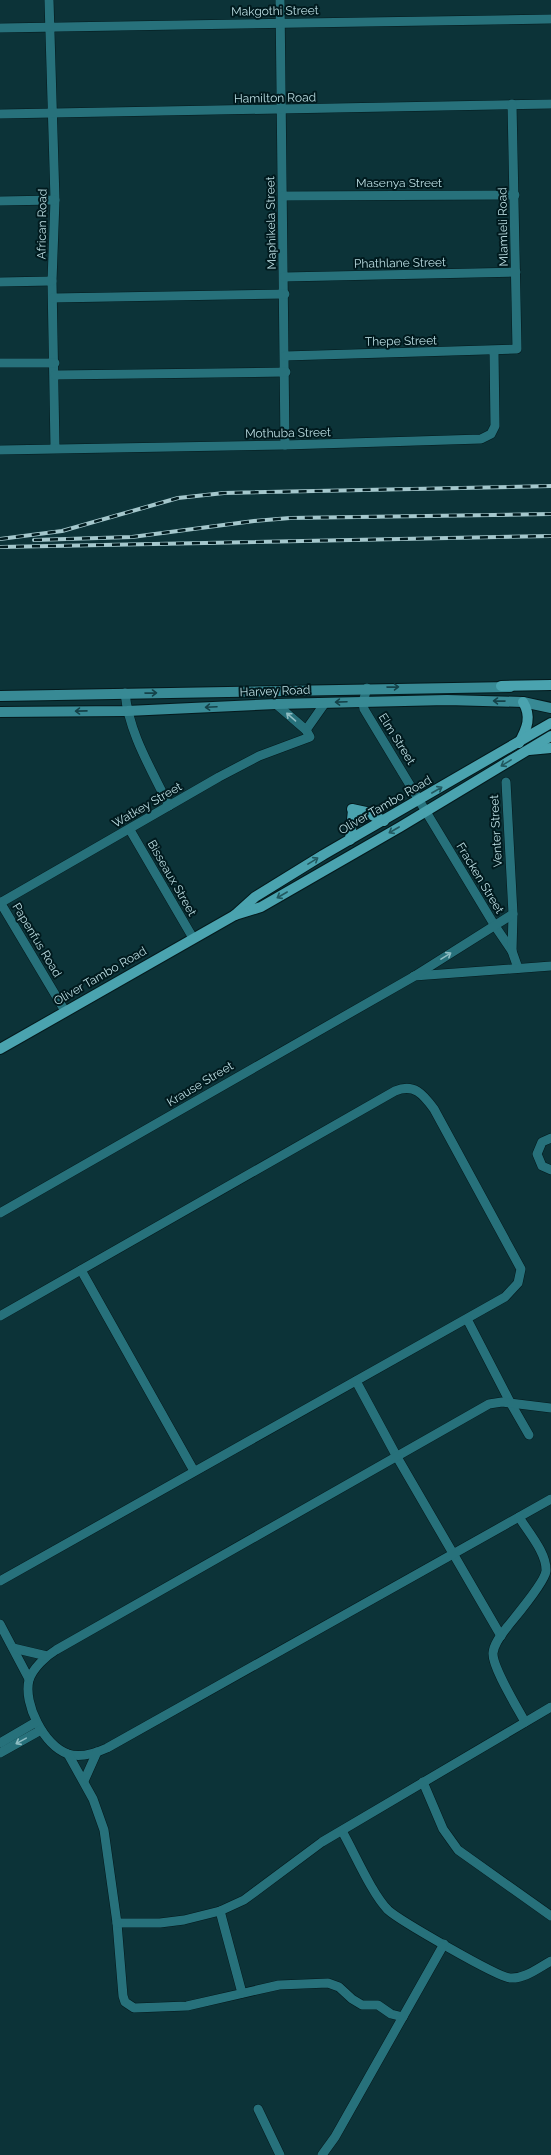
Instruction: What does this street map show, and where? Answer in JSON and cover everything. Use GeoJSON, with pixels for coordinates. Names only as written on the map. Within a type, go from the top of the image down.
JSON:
{"type":"FeatureCollection","features":[{"type":"Feature","properties":{"kind":"main road"},"geometry":{"type":"LineString","coordinates":[[501,686],[551,685]]}},
{"type":"Feature","properties":{"kind":"main road","name":"Harvey Road"},"geometry":{"type":"LineString","coordinates":[[0,696],[501,686],[551,690]]}},
{"type":"Feature","properties":{"kind":"main road"},"geometry":{"type":"LineString","coordinates":[[447,687],[447,700]]}},
{"type":"Feature","properties":{"kind":"main road","name":"Harvey Road"},"geometry":{"type":"LineString","coordinates":[[0,712],[127,711],[276,704],[447,700],[522,702],[551,708]]}},
{"type":"Feature","properties":{"kind":"main road"},"geometry":{"type":"LineString","coordinates":[[519,743],[528,720],[527,710],[522,702]]}},
{"type":"Feature","properties":{"kind":"main road","name":"Oliver Tambo Road"},"geometry":{"type":"LineString","coordinates":[[235,915],[255,897],[551,723]]}},
{"type":"Feature","properties":{"kind":"main road","name":"Oliver Tambo Road"},"geometry":{"type":"LineString","coordinates":[[0,1049],[65,1010],[235,915],[261,907],[427,811],[551,736]]}},
{"type":"Feature","properties":{"kind":"main road"},"geometry":{"type":"LineString","coordinates":[[527,750],[551,748]]}},
{"type":"Feature","properties":{"kind":"main road"},"geometry":{"type":"LineString","coordinates":[[350,840],[353,809],[366,812],[384,821]]}},
{"type":"Feature","properties":{"kind":"street","name":"African Road"},"geometry":{"type":"LineString","coordinates":[[49,0],[56,200],[52,281],[55,375],[55,448]]}},
{"type":"Feature","properties":{"kind":"street","name":"Maphikela Street"},"geometry":{"type":"LineString","coordinates":[[280,0],[280,110],[286,372],[285,445]]}},
{"type":"Feature","properties":{"kind":"street","name":"Makgothi Street"},"geometry":{"type":"LineString","coordinates":[[0,28],[551,19]]}},
{"type":"Feature","properties":{"kind":"street","name":"Mlamleli Road"},"geometry":{"type":"LineString","coordinates":[[512,104],[517,349]]}},
{"type":"Feature","properties":{"kind":"street","name":"Hamilton Road"},"geometry":{"type":"LineString","coordinates":[[0,114],[551,104]]}},
{"type":"Feature","properties":{"kind":"street","name":"Masenya Street"},"geometry":{"type":"LineString","coordinates":[[283,196],[515,195]]}},
{"type":"Feature","properties":{"kind":"street"},"geometry":{"type":"LineString","coordinates":[[0,201],[56,200]]}},
{"type":"Feature","properties":{"kind":"street","name":"Phathlane Street"},"geometry":{"type":"LineString","coordinates":[[284,278],[516,272]]}},
{"type":"Feature","properties":{"kind":"street"},"geometry":{"type":"LineString","coordinates":[[0,282],[52,281]]}},
{"type":"Feature","properties":{"kind":"street"},"geometry":{"type":"LineString","coordinates":[[53,298],[285,294]]}},
{"type":"Feature","properties":{"kind":"street","name":"Thepe Street"},"geometry":{"type":"LineString","coordinates":[[285,356],[494,351],[517,349]]}},
{"type":"Feature","properties":{"kind":"street","name":"Mothuba Street"},"geometry":{"type":"LineString","coordinates":[[0,450],[285,445],[486,438],[494,430],[494,351]]}},
{"type":"Feature","properties":{"kind":"street"},"geometry":{"type":"LineString","coordinates":[[0,363],[54,362]]}},
{"type":"Feature","properties":{"kind":"street"},"geometry":{"type":"LineString","coordinates":[[55,375],[286,372]]}},
{"type":"Feature","properties":{"kind":"street"},"geometry":{"type":"LineString","coordinates":[[363,702],[367,688]]}},
{"type":"Feature","properties":{"kind":"street"},"geometry":{"type":"LineString","coordinates":[[125,693],[127,711],[135,735],[169,806]]}},
{"type":"Feature","properties":{"kind":"street","name":"Elm Street"},"geometry":{"type":"LineString","coordinates":[[363,702],[364,709],[420,800]]}},
{"type":"Feature","properties":{"kind":"street"},"geometry":{"type":"LineString","coordinates":[[276,704],[308,734],[325,703]]}},
{"type":"Feature","properties":{"kind":"street","name":"Watkey Street"},"geometry":{"type":"LineString","coordinates":[[0,903],[259,756],[308,734]]}},
{"type":"Feature","properties":{"kind":"street","name":"Venter Street"},"geometry":{"type":"LineString","coordinates":[[506,782],[513,914],[512,951]]}},
{"type":"Feature","properties":{"kind":"street","name":"Fracken Street"},"geometry":{"type":"LineString","coordinates":[[420,800],[494,926],[512,951],[518,968]]}},
{"type":"Feature","properties":{"kind":"street","name":"Bisseaux Street"},"geometry":{"type":"LineString","coordinates":[[130,830],[193,938]]}},
{"type":"Feature","properties":{"kind":"street","name":"Papenfus Road"},"geometry":{"type":"LineString","coordinates":[[0,903],[65,1010]]}},
{"type":"Feature","properties":{"kind":"street","name":"Krause Street"},"geometry":{"type":"LineString","coordinates":[[0,1213],[413,977],[513,914]]}},
{"type":"Feature","properties":{"kind":"street","name":"Krause Street"},"geometry":{"type":"LineString","coordinates":[[413,977],[551,966]]}},
{"type":"Feature","properties":{"kind":"street"},"geometry":{"type":"LineString","coordinates":[[0,1316],[394,1091],[407,1087],[420,1092],[434,1109],[521,1269],[521,1276],[513,1291],[467,1319],[0,1581]]}},
{"type":"Feature","properties":{"kind":"street"},"geometry":{"type":"LineString","coordinates":[[551,1138],[542,1142],[537,1154],[539,1162],[551,1170]]}},
{"type":"Feature","properties":{"kind":"street"},"geometry":{"type":"LineString","coordinates":[[81,1270],[194,1471]]}},
{"type":"Feature","properties":{"kind":"street"},"geometry":{"type":"LineString","coordinates":[[467,1319],[510,1402],[530,1435]]}},
{"type":"Feature","properties":{"kind":"street"},"geometry":{"type":"LineString","coordinates":[[356,1381],[397,1457],[501,1636]]}},
{"type":"Feature","properties":{"kind":"street"},"geometry":{"type":"LineString","coordinates":[[29,1679],[47,1656],[489,1404],[510,1402],[551,1408]]}},
{"type":"Feature","properties":{"kind":"street"},"geometry":{"type":"LineString","coordinates":[[68,1754],[89,1754],[97,1752],[123,1740],[551,1499]]}},
{"type":"Feature","properties":{"kind":"street"},"geometry":{"type":"LineString","coordinates":[[519,1517],[544,1558],[546,1571],[538,1587],[495,1645],[493,1653],[494,1662],[525,1722]]}},
{"type":"Feature","properties":{"kind":"street"},"geometry":{"type":"LineString","coordinates":[[0,1624],[29,1679],[29,1702],[36,1722],[41,1730],[57,1747],[68,1754],[93,1799],[104,1830],[117,1923],[123,1996],[129,2006],[134,2008],[170,2008],[205,2003],[279,1985],[328,1983],[339,1987],[352,1999],[362,2005],[378,2005],[391,2014],[403,2017]]}},
{"type":"Feature","properties":{"kind":"street"},"geometry":{"type":"LineString","coordinates":[[13,1648],[47,1656]]}},
{"type":"Feature","properties":{"kind":"street"},"geometry":{"type":"LineString","coordinates":[[117,1923],[172,1921],[220,1911],[244,1900],[322,1842],[551,1707]]}},
{"type":"Feature","properties":{"kind":"street"},"geometry":{"type":"LineString","coordinates":[[0,1743],[36,1722]]}},
{"type":"Feature","properties":{"kind":"street"},"geometry":{"type":"LineString","coordinates":[[0,1753],[41,1730]]}},
{"type":"Feature","properties":{"kind":"street"},"geometry":{"type":"LineString","coordinates":[[84,1781],[97,1752]]}},
{"type":"Feature","properties":{"kind":"street"},"geometry":{"type":"LineString","coordinates":[[423,1782],[443,1829],[458,1850],[551,1916]]}},
{"type":"Feature","properties":{"kind":"street"},"geometry":{"type":"LineString","coordinates":[[342,1831],[380,1901],[388,1910],[444,1944],[510,1978],[529,1974],[551,1961]]}},
{"type":"Feature","properties":{"kind":"street"},"geometry":{"type":"LineString","coordinates":[[220,1911],[242,1994]]}},
{"type":"Feature","properties":{"kind":"street"},"geometry":{"type":"LineString","coordinates":[[322,2155],[335,2137],[444,1944]]}},
{"type":"Feature","properties":{"kind":"street"},"geometry":{"type":"LineString","coordinates":[[258,2109],[280,2155]]}},
{"type":"Feature","properties":{"kind":"railway"},"geometry":{"type":"LineString","coordinates":[[0,539],[62,531],[178,498],[224,493],[551,486]]}},
{"type":"Feature","properties":{"kind":"railway"},"geometry":{"type":"LineString","coordinates":[[34,540],[132,537],[254,521],[290,518],[551,514]]}},
{"type":"Feature","properties":{"kind":"railway"},"geometry":{"type":"LineString","coordinates":[[0,547],[551,536]]}}]}
